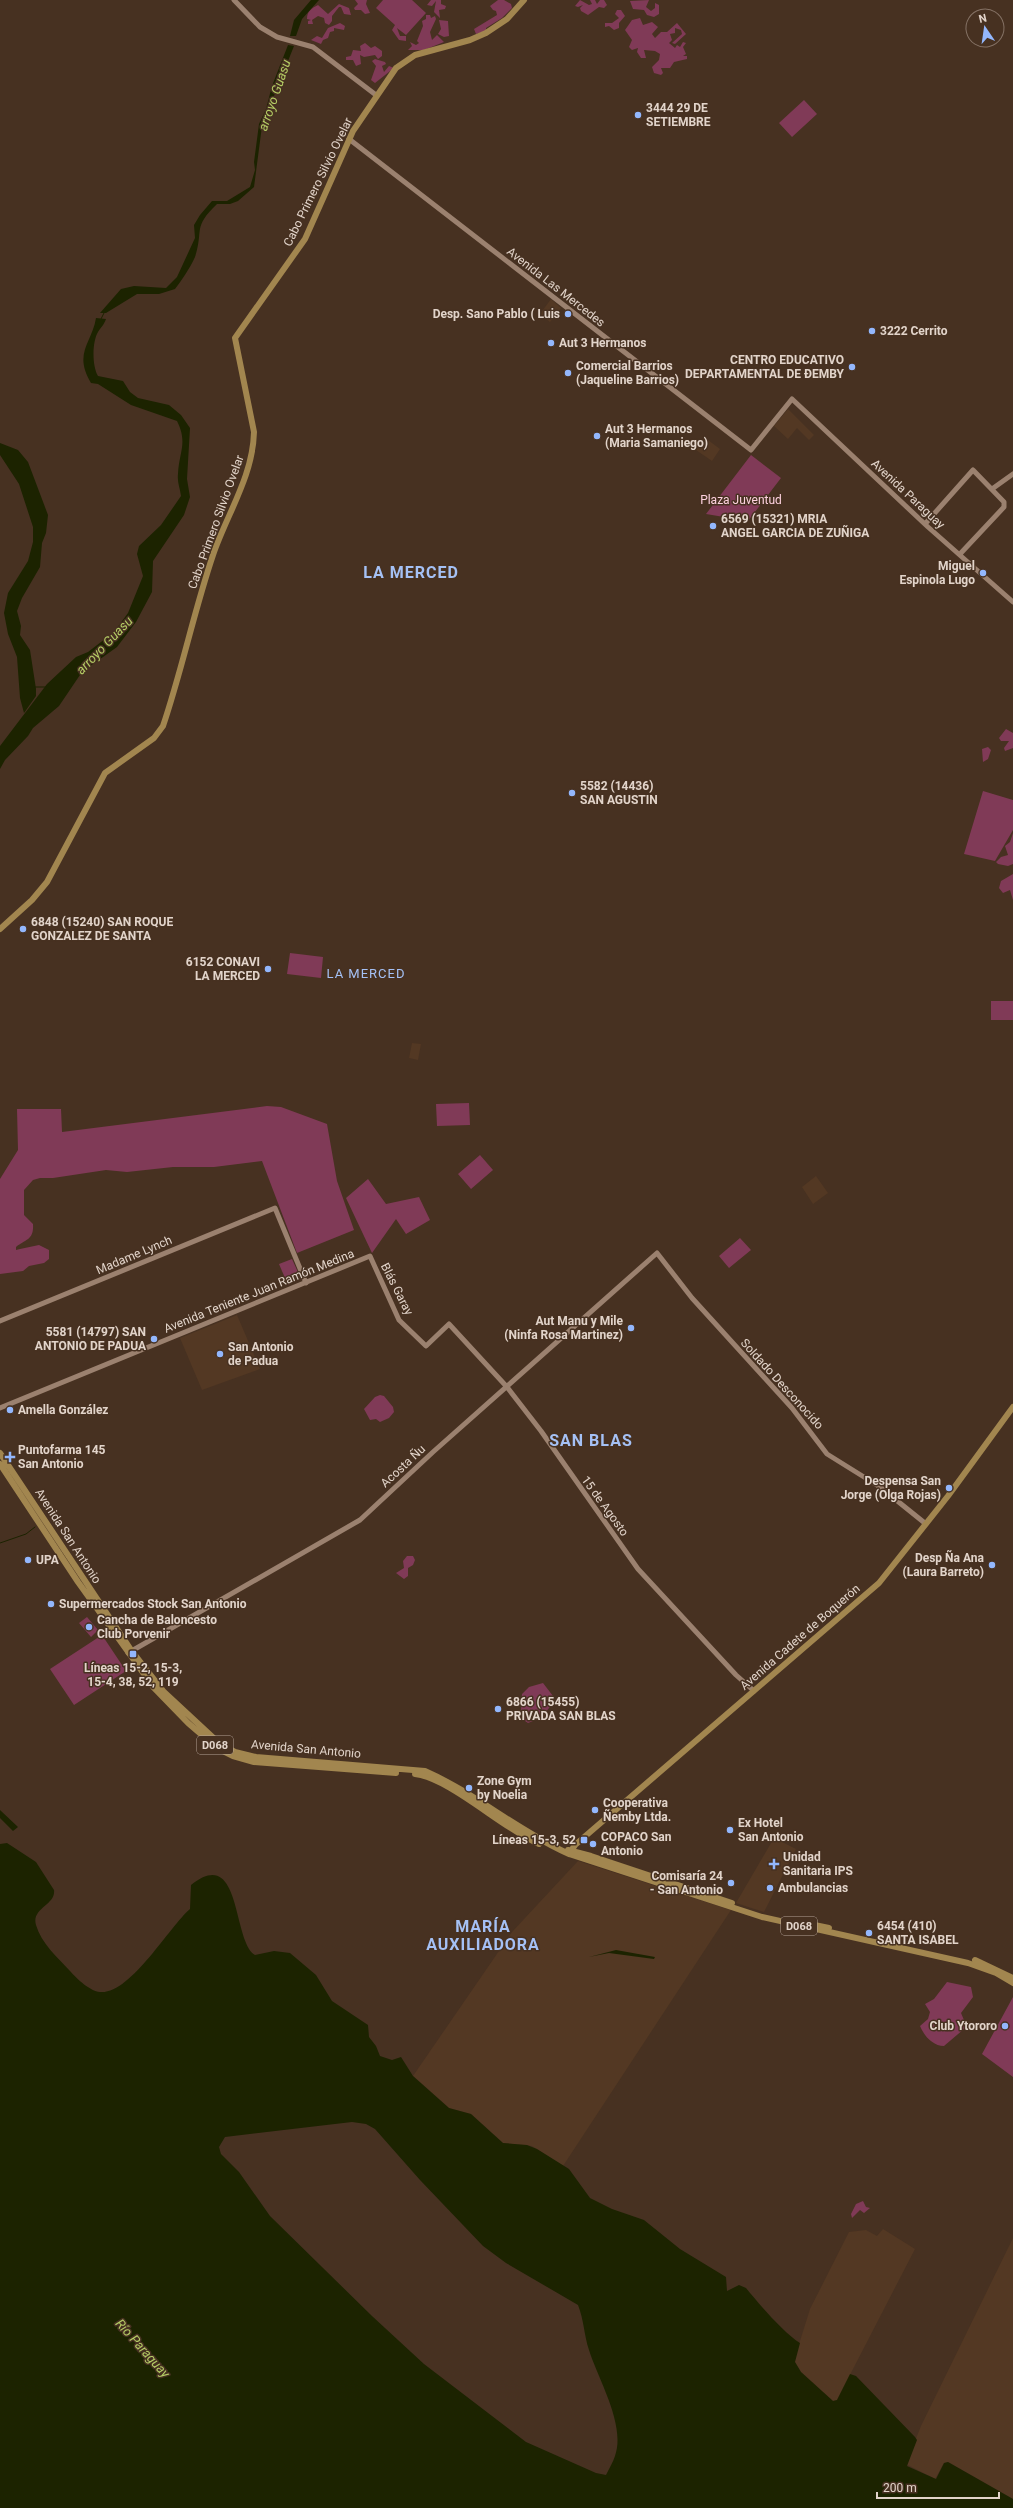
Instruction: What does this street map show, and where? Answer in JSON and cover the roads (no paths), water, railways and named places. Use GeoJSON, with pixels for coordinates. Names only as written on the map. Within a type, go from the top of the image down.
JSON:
{"type":"FeatureCollection","features":[{"type":"Feature","properties":{"kind":"main road","name":"Cabo Primero Silvio Ovelar"},"geometry":{"type":"LineString","coordinates":[[0,929],[32,900],[47,882],[106,774],[154,738],[163,726],[212,557],[241,489],[254,446],[254,432],[235,338],[305,240],[349,139],[376,95],[396,68],[415,55],[470,40],[486,33],[507,19],[524,0]]}},
{"type":"Feature","properties":{"kind":"main road","name":"Avenida Cadete de Boquerón"},"geometry":{"type":"LineString","coordinates":[[570,1852],[879,1583],[926,1524],[1013,1406]]}},
{"type":"Feature","properties":{"kind":"main road","name":"Avenida San Antonio"},"geometry":{"type":"LineString","coordinates":[[0,1453],[130,1652]]}},
{"type":"Feature","properties":{"kind":"main road","name":"Avenida San Antonio"},"geometry":{"type":"LineString","coordinates":[[0,1464],[130,1652],[164,1692],[197,1724],[227,1749],[262,1758],[424,1771],[446,1781],[547,1845],[561,1850],[764,1913],[969,1959],[986,1964],[1013,1978]]}},
{"type":"Feature","properties":{"kind":"main road","name":"Avenida San Antonio"},"geometry":{"type":"LineString","coordinates":[[570,1852],[762,1917],[968,1963],[996,1973],[1013,1983]]}},
{"type":"Feature","properties":{"kind":"street"},"geometry":{"type":"LineString","coordinates":[[234,0],[260,27],[283,38],[303,42],[322,53],[376,95]]}},
{"type":"Feature","properties":{"kind":"street","name":"Avenida Las Mercedes"},"geometry":{"type":"LineString","coordinates":[[349,139],[751,450],[792,399]]}},
{"type":"Feature","properties":{"kind":"street","name":"Avenida Paraguay"},"geometry":{"type":"LineString","coordinates":[[792,399],[925,524],[1013,602]]}},
{"type":"Feature","properties":{"kind":"street"},"geometry":{"type":"LineString","coordinates":[[925,524],[973,470],[1004,502],[1004,507],[960,554]]}},
{"type":"Feature","properties":{"kind":"street"},"geometry":{"type":"LineString","coordinates":[[992,489],[1013,474]]}},
{"type":"Feature","properties":{"kind":"street","name":"Madame Lynch"},"geometry":{"type":"LineString","coordinates":[[0,1321],[276,1208],[306,1283]]}},
{"type":"Feature","properties":{"kind":"street","name":"Acosta Ñu"},"geometry":{"type":"LineString","coordinates":[[130,1652],[360,1520],[657,1254]]}},
{"type":"Feature","properties":{"kind":"street","name":"Soldado Desconocido"},"geometry":{"type":"LineString","coordinates":[[657,1254],[692,1298],[792,1408],[827,1454],[880,1487],[926,1524]]}},
{"type":"Feature","properties":{"kind":"street","name":"Avenida Teniente Juan Ramón Medina"},"geometry":{"type":"LineString","coordinates":[[0,1408],[370,1256]]}},
{"type":"Feature","properties":{"kind":"street","name":"Blás Garay"},"geometry":{"type":"LineString","coordinates":[[370,1256],[399,1320],[426,1346],[450,1324]]}},
{"type":"Feature","properties":{"kind":"street","name":"15 de Agosto"},"geometry":{"type":"LineString","coordinates":[[450,1324],[507,1388],[541,1431],[638,1569],[736,1675],[754,1691]]}},
{"type":"Feature","properties":{"kind":"water"},"geometry":{"type":"Polygon","coordinates":[[[311,0],[319,0],[302,19],[296,36],[290,36],[294,20],[311,0]]]}},
{"type":"Feature","properties":{"kind":"water"},"geometry":{"type":"Polygon","coordinates":[[[288,45],[294,46],[262,126],[254,187],[238,201],[230,204],[217,204],[209,212],[201,224],[198,248],[195,257],[186,274],[175,289],[159,294],[137,294],[106,313],[100,313],[121,289],[134,286],[166,288],[177,277],[195,238],[194,225],[200,215],[212,201],[227,201],[250,187],[255,170],[254,162],[259,124],[266,109],[272,86],[288,45]]]}},
{"type":"Feature","properties":{"kind":"water"},"geometry":{"type":"Polygon","coordinates":[[[96,318],[106,319],[96,336],[94,348],[94,360],[98,376],[123,381],[130,392],[138,398],[169,405],[181,415],[190,428],[187,479],[190,497],[184,515],[153,561],[152,592],[136,622],[117,647],[82,672],[59,706],[33,728],[28,736],[5,760],[0,769],[0,746],[47,684],[76,657],[88,652],[114,632],[128,613],[143,576],[137,554],[139,546],[161,525],[181,496],[178,477],[182,448],[182,435],[177,421],[131,405],[98,384],[91,383],[86,373],[84,364],[85,349],[96,318]]]}},
{"type":"Feature","properties":{"kind":"water"},"geometry":{"type":"Polygon","coordinates":[[[0,443],[18,450],[28,462],[48,515],[46,533],[42,543],[40,567],[22,598],[17,611],[21,626],[20,635],[30,650],[36,689],[36,696],[24,713],[20,698],[17,657],[8,634],[4,613],[8,593],[28,561],[33,542],[33,527],[19,484],[0,455],[0,443]]]}},
{"type":"Feature","properties":{"kind":"water"},"geometry":{"type":"Polygon","coordinates":[[[0,1810],[18,1827],[13,1831],[0,1818],[0,1810]]]}},
{"type":"Feature","properties":{"kind":"water","name":"Río Paraguay"},"geometry":{"type":"Polygon","coordinates":[[[7,1843],[36,1862],[54,1890],[54,1895],[40,1910],[35,1919],[38,1932],[50,1950],[76,1978],[88,1987],[100,1992],[112,1990],[124,1983],[136,1972],[190,1909],[191,1885],[207,1876],[219,1877],[228,1885],[234,1899],[242,1932],[248,1946],[255,1955],[274,1951],[290,1953],[316,1975],[332,2001],[368,2025],[369,2037],[376,2046],[380,2056],[392,2060],[401,2057],[413,2076],[449,2108],[471,2114],[503,2143],[527,2145],[537,2149],[569,2169],[590,2198],[612,2209],[644,2220],[680,2249],[726,2277],[727,2291],[739,2285],[746,2288],[779,2325],[800,2343],[795,2362],[801,2372],[833,2401],[837,2400],[850,2374],[856,2376],[915,2437],[917,2440],[907,2466],[936,2479],[944,2463],[948,2462],[1013,2499],[1013,2508],[0,2508],[0,1844],[7,1843]],[[352,2122],[225,2137],[219,2147],[221,2154],[239,2172],[270,2216],[372,2316],[424,2364],[526,2442],[596,2473],[606,2475],[615,2456],[617,2430],[610,2402],[589,2350],[582,2316],[578,2305],[506,2263],[483,2246],[420,2180],[375,2129],[366,2124],[352,2122]]]}},
{"type":"Feature","properties":{"kind":"water"},"geometry":{"type":"Polygon","coordinates":[[[616,1950],[655,1957],[654,1959],[609,1953],[589,1957],[616,1950]]]}},
{"type":"Feature","properties":{"kind":"waterway","name":"arroyo Guasu"},"geometry":{"type":"LineString","coordinates":[[101,319],[104,313]]}},
{"type":"Feature","properties":{"kind":"waterway","name":"arroyo Guasu"},"geometry":{"type":"LineString","coordinates":[[35,687],[46,687]]}},
{"type":"Feature","properties":{"kind":"waterway"},"geometry":{"type":"LineString","coordinates":[[0,1543],[26,1534],[35,1527]]}},
{"type":"Feature","properties":{"kind":"place","name":"3444 29 DE SETIEMBRE"},"geometry":{"type":"Point","coordinates":[638,115]}},
{"type":"Feature","properties":{"kind":"place","name":"Desp. Sano Pablo ( Luis"},"geometry":{"type":"Point","coordinates":[568,314]}},
{"type":"Feature","properties":{"kind":"place","name":"3222 Cerrito"},"geometry":{"type":"Point","coordinates":[872,331]}},
{"type":"Feature","properties":{"kind":"place","name":"Aut 3 Hermanos"},"geometry":{"type":"Point","coordinates":[551,343]}},
{"type":"Feature","properties":{"kind":"place","name":"CENTRO EDUCATIVO DEPARTAMENTAL DE ÐEMBY"},"geometry":{"type":"Point","coordinates":[852,367]}},
{"type":"Feature","properties":{"kind":"place","name":"Comercial Barrios (Jaqueline Barrios)"},"geometry":{"type":"Point","coordinates":[568,373]}},
{"type":"Feature","properties":{"kind":"place","name":"Aut 3 Hermanos (Maria Samaniego)"},"geometry":{"type":"Point","coordinates":[597,436]}},
{"type":"Feature","properties":{"kind":"place","name":"6569 (15321) MRIA ANGEL GARCIA DE ZUÑIGA"},"geometry":{"type":"Point","coordinates":[713,526]}},
{"type":"Feature","properties":{"kind":"place","name":"Miguel Espinola Lugo"},"geometry":{"type":"Point","coordinates":[983,573]}},
{"type":"Feature","properties":{"kind":"place","name":"5582 (14436) SAN AGUSTIN"},"geometry":{"type":"Point","coordinates":[572,793]}},
{"type":"Feature","properties":{"kind":"place","name":"6848 (15240) SAN ROQUE GONZALEZ DE SANTA"},"geometry":{"type":"Point","coordinates":[23,929]}},
{"type":"Feature","properties":{"kind":"place","name":"6152 CONAVI LA MERCED"},"geometry":{"type":"Point","coordinates":[268,969]}},
{"type":"Feature","properties":{"kind":"place","name":"Aut Manu y Mile (Ninfa Rosa Martinez)"},"geometry":{"type":"Point","coordinates":[631,1328]}},
{"type":"Feature","properties":{"kind":"place","name":"5581 (14797) SAN ANTONIO DE PADUA"},"geometry":{"type":"Point","coordinates":[154,1339]}},
{"type":"Feature","properties":{"kind":"place","name":"San Antonio de Padua"},"geometry":{"type":"Point","coordinates":[220,1354]}},
{"type":"Feature","properties":{"kind":"place","name":"Amella González"},"geometry":{"type":"Point","coordinates":[10,1410]}},
{"type":"Feature","properties":{"kind":"place","name":"Puntofarma 145 San Antonio"},"geometry":{"type":"Point","coordinates":[10,1457]}},
{"type":"Feature","properties":{"kind":"place","name":"Despensa San Jorge (Olga Rojas)"},"geometry":{"type":"Point","coordinates":[949,1488]}},
{"type":"Feature","properties":{"kind":"place","name":"UPA"},"geometry":{"type":"Point","coordinates":[28,1560]}},
{"type":"Feature","properties":{"kind":"place","name":"Desp Ña Ana (Laura Barreto)"},"geometry":{"type":"Point","coordinates":[992,1565]}},
{"type":"Feature","properties":{"kind":"place","name":"Supermercados Stock San Antonio"},"geometry":{"type":"Point","coordinates":[51,1604]}},
{"type":"Feature","properties":{"kind":"place","name":"Cancha de Baloncesto Club Porvenir"},"geometry":{"type":"Point","coordinates":[89,1627]}},
{"type":"Feature","properties":{"kind":"place","name":"Líneas 15-2, 15-3, 15-4, 38, 52, 119"},"geometry":{"type":"Point","coordinates":[133,1654]}},
{"type":"Feature","properties":{"kind":"place","name":"6866 (15455) PRIVADA SAN BLAS"},"geometry":{"type":"Point","coordinates":[498,1709]}},
{"type":"Feature","properties":{"kind":"place","name":"Zone Gym by Noelia"},"geometry":{"type":"Point","coordinates":[469,1788]}},
{"type":"Feature","properties":{"kind":"place","name":"Cooperativa Ñemby Ltda."},"geometry":{"type":"Point","coordinates":[595,1810]}},
{"type":"Feature","properties":{"kind":"place","name":"Ex Hotel San Antonio"},"geometry":{"type":"Point","coordinates":[730,1830]}},
{"type":"Feature","properties":{"kind":"place","name":"Líneas 15-3, 52"},"geometry":{"type":"Point","coordinates":[584,1840]}},
{"type":"Feature","properties":{"kind":"place","name":"COPACO San Antonio"},"geometry":{"type":"Point","coordinates":[593,1844]}},
{"type":"Feature","properties":{"kind":"place","name":"Unidad Sanitaria IPS"},"geometry":{"type":"Point","coordinates":[774,1864]}},
{"type":"Feature","properties":{"kind":"place","name":"Comisaría 24 - San Antonio"},"geometry":{"type":"Point","coordinates":[731,1883]}},
{"type":"Feature","properties":{"kind":"place","name":"Ambulancias"},"geometry":{"type":"Point","coordinates":[770,1888]}},
{"type":"Feature","properties":{"kind":"place","name":"6454 (410) SANTA ISABEL"},"geometry":{"type":"Point","coordinates":[869,1933]}},
{"type":"Feature","properties":{"kind":"place","name":"Club Ytororo"},"geometry":{"type":"Point","coordinates":[1005,2026]}},
{"type":"Feature","properties":{"kind":"district","name":"LA MERCED"},"geometry":{"type":"Point","coordinates":[411,572]}},
{"type":"Feature","properties":{"kind":"district","name":"LA MERCED"},"geometry":{"type":"Point","coordinates":[366,973]}},
{"type":"Feature","properties":{"kind":"district","name":"SAN BLAS"},"geometry":{"type":"Point","coordinates":[591,1440]}},
{"type":"Feature","properties":{"kind":"district","name":"MARÍA AUXILIADORA"},"geometry":{"type":"Point","coordinates":[483,1935]}},
{"type":"Feature","properties":{"kind":"park label","name":"Plaza Juventud"},"geometry":{"type":"Point","coordinates":[741,500]}}]}
